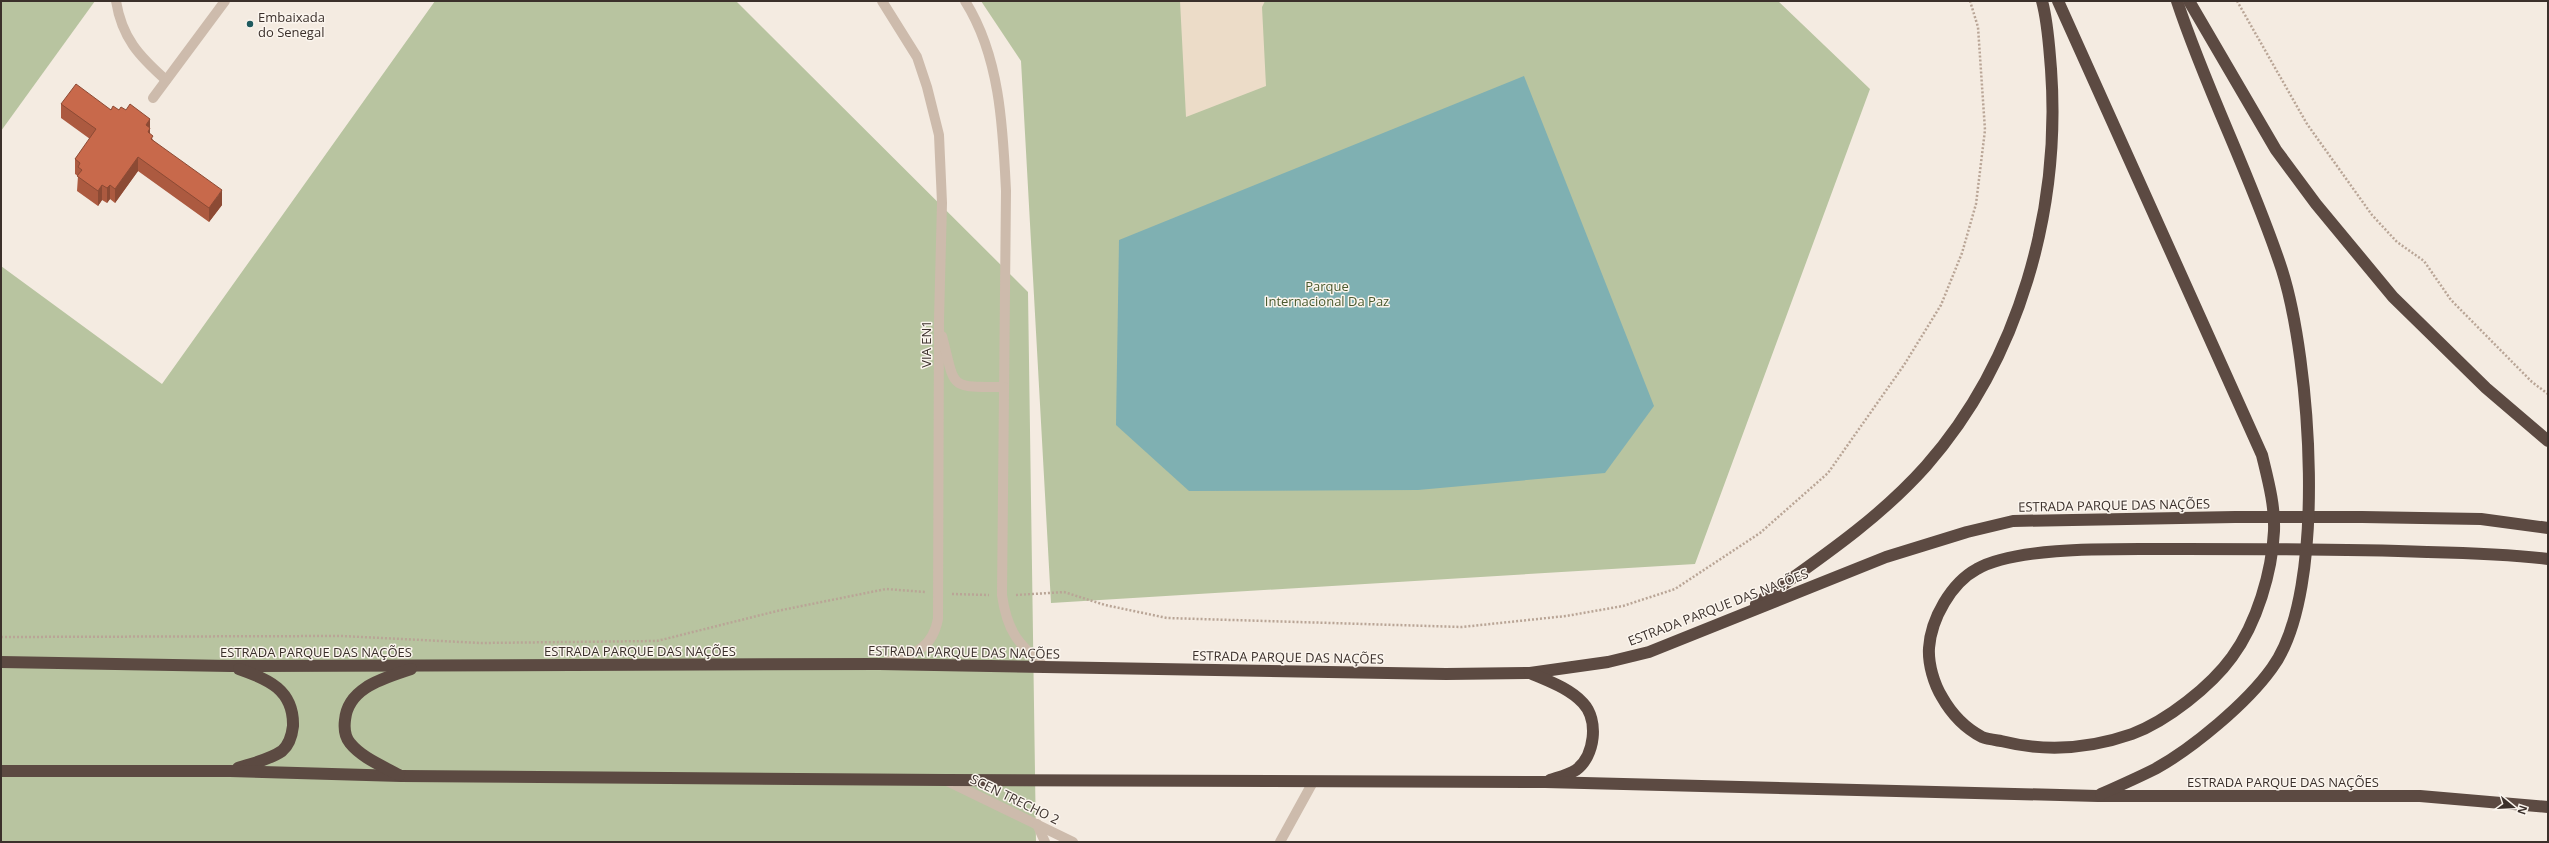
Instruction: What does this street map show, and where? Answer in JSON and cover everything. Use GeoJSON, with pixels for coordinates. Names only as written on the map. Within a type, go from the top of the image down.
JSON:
{"type":"FeatureCollection","features":[{"type":"Feature","properties":{"kind":"highway"},"geometry":{"type":"LineString","coordinates":[[1739,616],[1872,519],[1925,466],[1946,441],[1985,383],[2006,340],[2033,262],[2048,186],[2053,103],[2047,17],[2042,1]]}},
{"type":"Feature","properties":{"kind":"highway"},"geometry":{"type":"LineString","coordinates":[[2058,1],[2262,455],[2270,488],[2274,530],[2268,570],[2248,630],[2234,654],[2217,676],[2168,715],[2134,733],[2073,749],[2016,745],[1982,737],[1952,714],[1935,685],[1929,649],[1937,617],[1964,578],[1978,568],[1998,560],[2049,553],[2090,550],[2242,549],[2362,549],[2520,556],[2548,559]]}},
{"type":"Feature","properties":{"kind":"highway"},"geometry":{"type":"LineString","coordinates":[[2098,796],[2155,769],[2189,747],[2235,708],[2273,668],[2290,636],[2304,579],[2308,533],[2308,470],[2304,389],[2296,329],[2282,270],[2177,1]]}},
{"type":"Feature","properties":{"kind":"highway"},"geometry":{"type":"LineString","coordinates":[[2189,1],[2276,150],[2316,204],[2393,297],[2486,388],[2548,441]]}},
{"type":"Feature","properties":{"kind":"highway","name":"ESTRADA PARQUE DAS NAÇÕES"},"geometry":{"type":"LineString","coordinates":[[1,662],[230,666],[879,664],[1446,674],[1530,673],[1608,662],[1649,652],[1886,557],[1967,532],[2013,521],[2235,516],[2362,517],[2481,519],[2548,528]]}},
{"type":"Feature","properties":{"kind":"highway"},"geometry":{"type":"LineString","coordinates":[[230,666],[263,678],[278,687],[285,694],[293,718],[292,732],[283,750],[266,759],[230,770]]}},
{"type":"Feature","properties":{"kind":"highway"},"geometry":{"type":"LineString","coordinates":[[401,776],[360,752],[350,743],[346,736],[345,717],[353,700],[363,689],[380,680],[419,666]]}},
{"type":"Feature","properties":{"kind":"highway"},"geometry":{"type":"LineString","coordinates":[[1530,673],[1577,697],[1588,709],[1592,724],[1591,746],[1579,766],[1545,782]]}},
{"type":"Feature","properties":{"kind":"highway","name":"ESTRADA PARQUE DAS NAÇÕES"},"geometry":{"type":"LineString","coordinates":[[1,771],[230,770],[401,776],[1314,782],[1545,782],[2098,796],[2420,796],[2548,807]]}},
{"type":"Feature","properties":{"kind":"street"},"geometry":{"type":"LineString","coordinates":[[116,1],[119,23],[132,46],[144,61],[166,80]]}},
{"type":"Feature","properties":{"kind":"street"},"geometry":{"type":"LineString","coordinates":[[153,98],[226,1]]}},
{"type":"Feature","properties":{"kind":"street","name":"VIA EN1"},"geometry":{"type":"LineString","coordinates":[[879,664],[908,655],[927,644],[933,637],[938,619],[939,320],[942,203],[939,135],[928,87],[917,57],[882,1]]}},
{"type":"Feature","properties":{"kind":"street"},"geometry":{"type":"LineString","coordinates":[[965,1],[978,28],[992,69],[1000,106],[1004,147],[1006,191],[1002,595],[1010,630],[1026,651],[1045,667]]}},
{"type":"Feature","properties":{"kind":"street"},"geometry":{"type":"LineString","coordinates":[[939,320],[952,377],[957,384],[964,387],[1004,387]]}},
{"type":"Feature","properties":{"kind":"street","name":"SCEN TRECHO 2"},"geometry":{"type":"LineString","coordinates":[[945,780],[1073,842]]}},
{"type":"Feature","properties":{"kind":"street"},"geometry":{"type":"LineString","coordinates":[[1280,842],[1314,782]]}},
{"type":"Feature","properties":{"kind":"street"},"geometry":{"type":"LineString","coordinates":[[1037,824],[1045,842]]}},
{"type":"Feature","properties":{"kind":"path"},"geometry":{"type":"LineString","coordinates":[[1,637],[342,636],[481,644],[657,641],[777,611],[886,589],[938,593],[1002,595],[1064,592],[1105,605],[1167,618],[1462,627],[1566,616],[1623,606],[1675,589],[1760,533],[1828,473],[1904,364],[1941,305],[1962,253],[1976,204],[1985,130],[1978,27],[1970,1]]}},
{"type":"Feature","properties":{"kind":"path"},"geometry":{"type":"LineString","coordinates":[[2237,1],[2307,124],[2372,215],[2397,242],[2424,261],[2451,300],[2532,382],[2548,394]]}},
{"type":"Feature","properties":{"kind":"green space"},"geometry":{"type":"Polygon","coordinates":[[[1,1],[95,1],[1,131],[1,1]]]}},
{"type":"Feature","properties":{"kind":"green space"},"geometry":{"type":"Polygon","coordinates":[[[435,1],[736,1],[1028,292],[1036,842],[1,842],[1,266],[162,384],[435,1]]]}},
{"type":"Feature","properties":{"kind":"green space","name":"Parque Internacional Da Paz"},"geometry":{"type":"Polygon","coordinates":[[[981,1],[1778,1],[1870,89],[1695,564],[1051,603],[1021,61],[981,1]]]}},
{"type":"Feature","properties":{"kind":"shaded area"},"geometry":{"type":"Polygon","coordinates":[[[1180,1],[1265,1],[1262,7],[1266,86],[1186,117],[1180,1]]]}},
{"type":"Feature","properties":{"kind":"water"},"geometry":{"type":"Polygon","coordinates":[[[1524,76],[1654,406],[1605,473],[1418,490],[1189,491],[1116,425],[1119,240],[1524,76]]]}},
{"type":"Feature","properties":{"kind":"building"},"geometry":{"type":"Polygon","coordinates":[[[76,84],[111,110],[113,106],[119,110],[121,107],[126,110],[130,104],[150,119],[146,125],[150,128],[148,132],[153,136],[151,139],[222,190],[209,208],[138,157],[115,189],[110,185],[107,188],[102,185],[98,191],[77,176],[82,170],[78,167],[80,163],[75,159],[96,129],[61,104],[76,84]]]}},
{"type":"Feature","properties":{"kind":"place","name":"Embaixada do Senegal"},"geometry":{"type":"Point","coordinates":[250,24]}}]}
